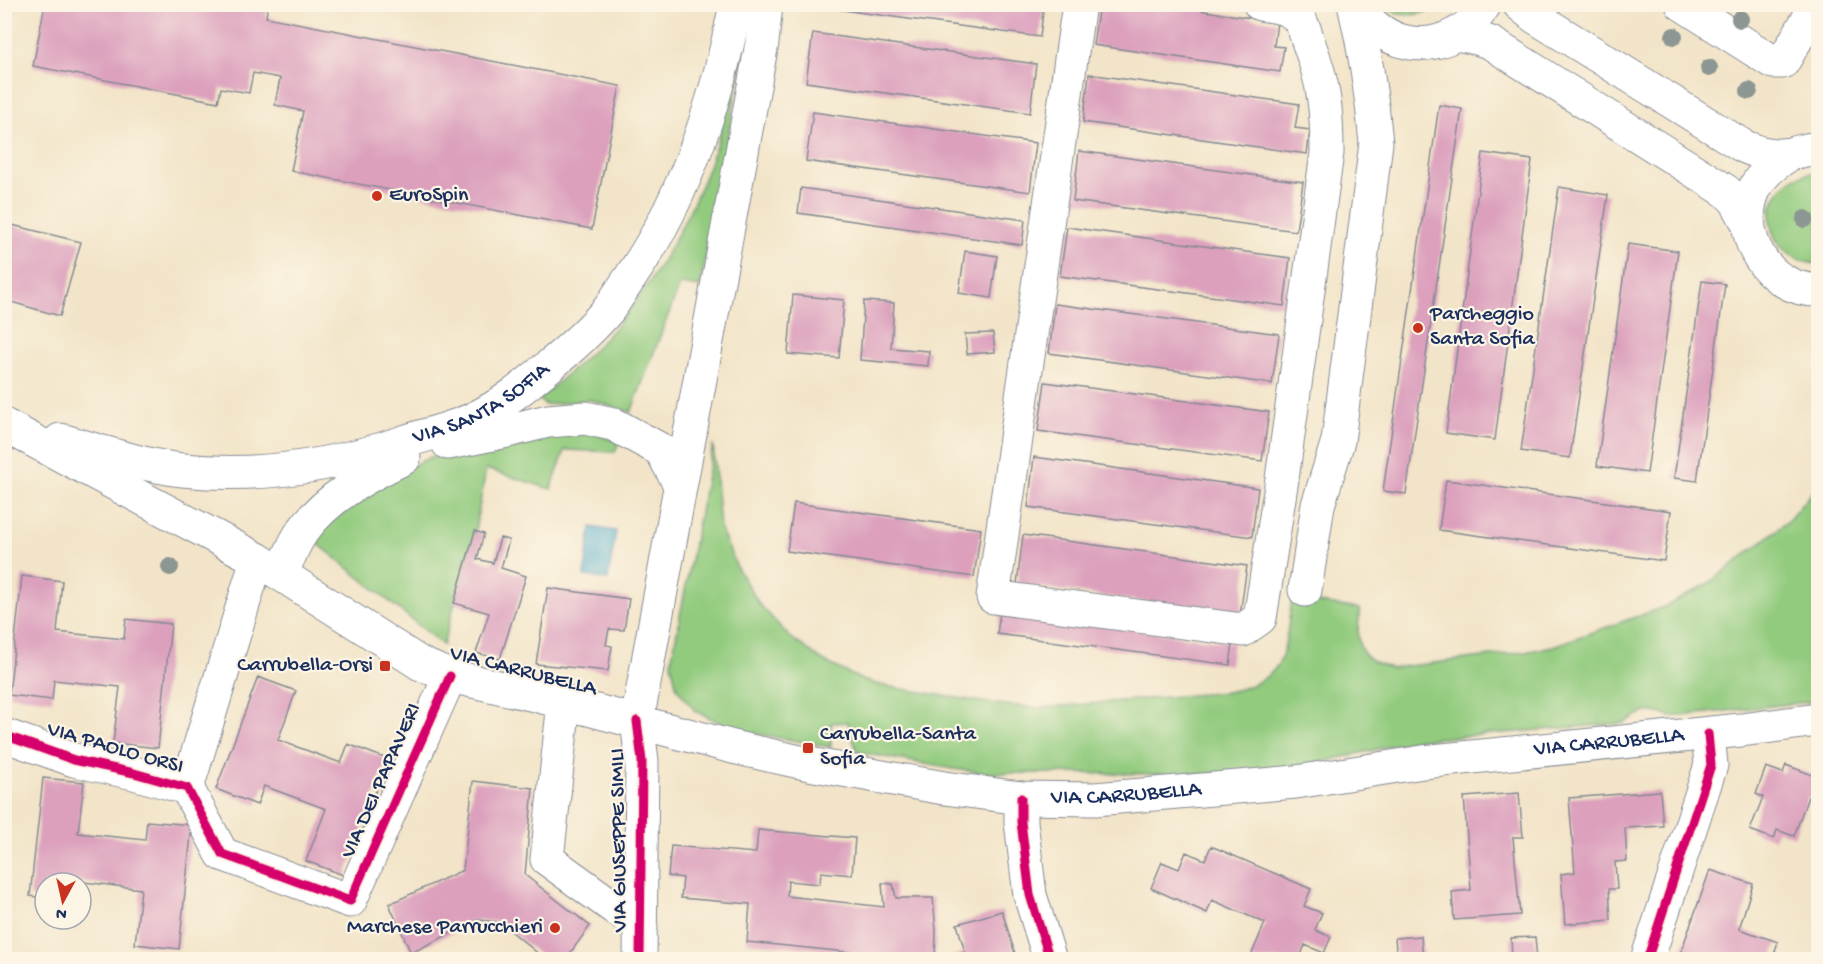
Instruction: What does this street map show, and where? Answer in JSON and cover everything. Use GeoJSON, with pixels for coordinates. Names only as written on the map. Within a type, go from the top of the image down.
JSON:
{"type":"FeatureCollection","features":[{"type":"Feature","properties":{"kind":"main road","name":"VIA SANTA SOFIA"},"geometry":{"type":"LineString","coordinates":[[5,430],[181,470],[232,472],[282,470],[338,462],[383,450],[474,419],[523,388],[572,348],[609,308],[642,261],[666,219],[688,172],[718,78],[736,4]]}},
{"type":"Feature","properties":{"kind":"main road"},"geometry":{"type":"LineString","coordinates":[[637,721],[762,43],[766,4]]}},
{"type":"Feature","properties":{"kind":"main road"},"geometry":{"type":"LineString","coordinates":[[1079,4],[993,597],[1243,630],[1260,618],[1282,480],[1328,153],[1328,120],[1324,92],[1319,70],[1303,27],[1294,14],[1283,8],[1260,4]]}},
{"type":"Feature","properties":{"kind":"main road"},"geometry":{"type":"LineString","coordinates":[[1355,4],[1364,17],[1379,31],[1398,40],[1418,44],[1438,42],[1457,34],[1473,21],[1485,4]]}},
{"type":"Feature","properties":{"kind":"main road"},"geometry":{"type":"LineString","coordinates":[[1305,590],[1318,505],[1338,441],[1376,143],[1364,47],[1355,4]]}},
{"type":"Feature","properties":{"kind":"main road"},"geometry":{"type":"LineString","coordinates":[[1520,4],[1534,17],[1743,146],[1766,155],[1804,151]]}},
{"type":"Feature","properties":{"kind":"main road"},"geometry":{"type":"LineString","coordinates":[[1682,4],[1773,62],[1783,62],[1817,4]]}},
{"type":"Feature","properties":{"kind":"main road"},"geometry":{"type":"LineString","coordinates":[[1457,34],[1477,38],[1491,44],[1726,191],[1736,201],[1748,223]]}},
{"type":"Feature","properties":{"kind":"main road"},"geometry":{"type":"LineString","coordinates":[[1804,151],[1775,163],[1763,175],[1749,206],[1748,223],[1751,241],[1759,257],[1770,271],[1789,284],[1818,290]]}},
{"type":"Feature","properties":{"kind":"main road"},"geometry":{"type":"LineString","coordinates":[[418,449],[548,421],[585,418],[613,424],[661,450],[680,485]]}},
{"type":"Feature","properties":{"kind":"main road"},"geometry":{"type":"LineString","coordinates":[[187,788],[269,567],[311,521],[355,484],[474,419]]}},
{"type":"Feature","properties":{"kind":"main road","name":"VIA CARRUBELLA"},"geometry":{"type":"LineString","coordinates":[[5,430],[269,567],[421,664],[450,676],[564,702],[737,748],[809,764],[944,788],[1021,798],[1095,799],[1296,782],[1423,762],[1708,734],[1818,720]]}},
{"type":"Feature","properties":{"kind":"main road","name":"VIA DEI PAPAVERI"},"geometry":{"type":"LineString","coordinates":[[350,902],[450,676]]}},
{"type":"Feature","properties":{"kind":"main road"},"geometry":{"type":"LineString","coordinates":[[564,702],[547,859],[641,927]]}},
{"type":"Feature","properties":{"kind":"main road","name":"VIA GIUSEPPE SIMILI"},"geometry":{"type":"LineString","coordinates":[[637,721],[642,761],[640,960]]}},
{"type":"Feature","properties":{"kind":"main road"},"geometry":{"type":"LineString","coordinates":[[1647,960],[1711,765],[1708,734]]}},
{"type":"Feature","properties":{"kind":"main road","name":"VIA PAOLO ORSI"},"geometry":{"type":"LineString","coordinates":[[4,735],[74,760],[134,773],[187,788],[222,854],[350,902]]}},
{"type":"Feature","properties":{"kind":"main road"},"geometry":{"type":"LineString","coordinates":[[1021,798],[1030,895],[1050,960]]}},
{"type":"Feature","properties":{"kind":"green space"},"geometry":{"type":"Polygon","coordinates":[[[1382,5],[1440,5],[1426,12],[1411,15],[1396,13],[1382,5]]]}},
{"type":"Feature","properties":{"kind":"green space"},"geometry":{"type":"Polygon","coordinates":[[[746,40],[700,287],[680,284],[631,412],[590,400],[545,405],[539,399],[590,354],[618,324],[644,291],[677,236],[704,179],[722,128],[746,40]]]}},
{"type":"Feature","properties":{"kind":"green space"},"geometry":{"type":"Polygon","coordinates":[[[1809,173],[1818,173],[1818,264],[1802,261],[1789,254],[1779,244],[1770,219],[1772,205],[1779,192],[1791,180],[1809,173]]]}},
{"type":"Feature","properties":{"kind":"green space"},"geometry":{"type":"Polygon","coordinates":[[[585,431],[619,442],[615,452],[565,450],[551,489],[486,469],[475,531],[443,645],[311,538],[323,524],[407,468],[433,456],[460,457],[484,454],[514,441],[585,431]]]}},
{"type":"Feature","properties":{"kind":"green space"},"geometry":{"type":"Polygon","coordinates":[[[713,445],[720,528],[737,568],[759,604],[790,637],[825,662],[862,680],[884,686],[995,704],[1040,708],[1227,692],[1262,680],[1280,661],[1292,599],[1360,609],[1358,631],[1361,648],[1371,660],[1392,668],[1525,652],[1553,646],[1667,606],[1709,583],[1787,522],[1818,485],[1818,701],[1670,717],[1656,712],[1647,712],[1625,723],[1417,740],[1292,769],[1196,774],[985,773],[857,752],[848,722],[831,723],[831,747],[736,730],[695,711],[677,688],[671,663],[713,445]]]}},
{"type":"Feature","properties":{"kind":"water"},"geometry":{"type":"Polygon","coordinates":[[[591,527],[616,531],[608,580],[584,576],[591,527]]]}},
{"type":"Feature","properties":{"kind":"building"},"geometry":{"type":"Polygon","coordinates":[[[45,4],[268,4],[266,17],[620,86],[592,229],[291,171],[303,111],[275,105],[280,78],[253,73],[249,93],[221,88],[218,102],[33,66],[45,4]]]}},
{"type":"Feature","properties":{"kind":"building"},"geometry":{"type":"Polygon","coordinates":[[[814,4],[1044,4],[1040,37],[814,6],[814,4]]]}},
{"type":"Feature","properties":{"kind":"building"},"geometry":{"type":"Polygon","coordinates":[[[1099,4],[1159,4],[1277,22],[1274,46],[1284,47],[1280,72],[1093,45],[1099,4]]]}},
{"type":"Feature","properties":{"kind":"building"},"geometry":{"type":"Polygon","coordinates":[[[813,33],[1036,64],[1030,113],[806,82],[813,33]]]}},
{"type":"Feature","properties":{"kind":"building"},"geometry":{"type":"Polygon","coordinates":[[[1089,74],[1299,104],[1295,128],[1310,130],[1307,154],[1083,122],[1089,74]]]}},
{"type":"Feature","properties":{"kind":"building"},"geometry":{"type":"Polygon","coordinates":[[[1439,105],[1462,109],[1406,494],[1383,491],[1439,105]]]}},
{"type":"Feature","properties":{"kind":"building"},"geometry":{"type":"Polygon","coordinates":[[[813,112],[1036,143],[1030,192],[806,161],[813,112]]]}},
{"type":"Feature","properties":{"kind":"building"},"geometry":{"type":"Polygon","coordinates":[[[1079,151],[1303,182],[1296,231],[1073,201],[1079,151]]]}},
{"type":"Feature","properties":{"kind":"building"},"geometry":{"type":"Polygon","coordinates":[[[1483,153],[1532,160],[1495,440],[1446,433],[1483,153]]]}},
{"type":"Feature","properties":{"kind":"building"},"geometry":{"type":"Polygon","coordinates":[[[1559,187],[1608,195],[1570,458],[1521,451],[1559,187]]]}},
{"type":"Feature","properties":{"kind":"building"},"geometry":{"type":"Polygon","coordinates":[[[801,188],[1025,220],[1022,245],[798,213],[801,188]]]}},
{"type":"Feature","properties":{"kind":"building"},"geometry":{"type":"Polygon","coordinates":[[[4,223],[81,242],[60,316],[4,300],[4,223]]]}},
{"type":"Feature","properties":{"kind":"building"},"geometry":{"type":"Polygon","coordinates":[[[1067,227],[1290,258],[1284,306],[1060,276],[1067,227]]]}},
{"type":"Feature","properties":{"kind":"building"},"geometry":{"type":"Polygon","coordinates":[[[1628,244],[1678,251],[1647,473],[1597,466],[1628,244]]]}},
{"type":"Feature","properties":{"kind":"building"},"geometry":{"type":"Polygon","coordinates":[[[965,251],[997,256],[991,298],[959,293],[965,251]]]}},
{"type":"Feature","properties":{"kind":"building"},"geometry":{"type":"Polygon","coordinates":[[[1702,281],[1725,284],[1697,481],[1674,478],[1702,281]]]}},
{"type":"Feature","properties":{"kind":"building"},"geometry":{"type":"Polygon","coordinates":[[[793,295],[844,300],[839,358],[788,354],[793,295]]]}},
{"type":"Feature","properties":{"kind":"building"},"geometry":{"type":"Polygon","coordinates":[[[864,301],[894,303],[891,348],[929,351],[928,366],[860,360],[864,301]]]}},
{"type":"Feature","properties":{"kind":"building"},"geometry":{"type":"Polygon","coordinates":[[[1055,304],[1279,334],[1272,384],[1049,353],[1055,304]]]}},
{"type":"Feature","properties":{"kind":"building"},"geometry":{"type":"Polygon","coordinates":[[[993,333],[995,352],[967,354],[965,334],[993,333]]]}},
{"type":"Feature","properties":{"kind":"building"},"geometry":{"type":"Polygon","coordinates":[[[1045,382],[1269,412],[1262,461],[1038,431],[1045,382]]]}},
{"type":"Feature","properties":{"kind":"building"},"geometry":{"type":"Polygon","coordinates":[[[1034,457],[1258,488],[1252,537],[1028,507],[1034,457]]]}},
{"type":"Feature","properties":{"kind":"building"},"geometry":{"type":"Polygon","coordinates":[[[1446,480],[1671,511],[1664,561],[1439,530],[1446,480]]]}},
{"type":"Feature","properties":{"kind":"building"},"geometry":{"type":"Polygon","coordinates":[[[794,503],[981,529],[974,577],[787,551],[794,503]]]}},
{"type":"Feature","properties":{"kind":"building"},"geometry":{"type":"Polygon","coordinates":[[[475,531],[484,534],[477,559],[493,563],[500,538],[509,540],[501,568],[526,576],[500,659],[476,653],[489,613],[454,603],[475,531]]]}},
{"type":"Feature","properties":{"kind":"building"},"geometry":{"type":"Polygon","coordinates":[[[1023,535],[1247,566],[1240,615],[1017,584],[1023,535]]]}},
{"type":"Feature","properties":{"kind":"building"},"geometry":{"type":"Polygon","coordinates":[[[22,576],[62,581],[57,632],[124,639],[126,619],[171,624],[158,748],[113,743],[120,687],[54,680],[52,700],[9,695],[22,576]]]}},
{"type":"Feature","properties":{"kind":"building"},"geometry":{"type":"Polygon","coordinates":[[[548,588],[629,599],[624,630],[609,629],[606,645],[612,646],[608,671],[536,664],[548,588]]]}},
{"type":"Feature","properties":{"kind":"building"},"geometry":{"type":"Polygon","coordinates":[[[1000,612],[1233,643],[1230,665],[997,634],[1000,612]]]}},
{"type":"Feature","properties":{"kind":"building"},"geometry":{"type":"Polygon","coordinates":[[[258,677],[296,691],[278,740],[341,763],[348,744],[387,759],[346,876],[306,861],[326,809],[264,786],[257,805],[216,789],[258,677]]]}},
{"type":"Feature","properties":{"kind":"building"},"geometry":{"type":"Polygon","coordinates":[[[1786,765],[1818,777],[1818,790],[1815,800],[1808,797],[1794,836],[1777,830],[1774,839],[1750,830],[1763,797],[1756,794],[1766,767],[1783,773],[1786,765]]]}},
{"type":"Feature","properties":{"kind":"building"},"geometry":{"type":"Polygon","coordinates":[[[43,778],[84,782],[78,833],[145,840],[147,821],[192,825],[179,949],[135,944],[141,889],[93,883],[93,871],[33,871],[33,896],[30,896],[43,778]]]}},
{"type":"Feature","properties":{"kind":"building"},"geometry":{"type":"Polygon","coordinates":[[[473,781],[533,788],[525,875],[590,926],[565,960],[546,960],[500,922],[478,920],[411,953],[389,904],[463,870],[473,781]]]}},
{"type":"Feature","properties":{"kind":"building"},"geometry":{"type":"Polygon","coordinates":[[[1660,791],[1663,826],[1625,828],[1627,861],[1615,862],[1617,889],[1609,889],[1611,920],[1565,924],[1561,874],[1575,872],[1569,798],[1660,791]]]}},
{"type":"Feature","properties":{"kind":"building"},"geometry":{"type":"Polygon","coordinates":[[[1519,793],[1523,837],[1513,837],[1520,915],[1454,920],[1452,892],[1471,890],[1464,797],[1519,793]]]}},
{"type":"Feature","properties":{"kind":"building"},"geometry":{"type":"Polygon","coordinates":[[[758,830],[855,838],[852,875],[821,872],[820,884],[788,881],[787,896],[884,907],[882,883],[893,884],[896,898],[933,898],[936,931],[935,960],[908,960],[907,958],[747,942],[750,904],[681,898],[683,878],[668,876],[671,846],[756,853],[758,830]]]}},
{"type":"Feature","properties":{"kind":"building"},"geometry":{"type":"Polygon","coordinates":[[[1211,846],[1311,889],[1304,906],[1322,913],[1315,930],[1331,937],[1324,953],[1305,945],[1299,960],[1253,960],[1250,958],[1265,923],[1212,900],[1207,913],[1151,888],[1162,862],[1179,869],[1186,852],[1205,860],[1211,846]]]}},
{"type":"Feature","properties":{"kind":"building"},"geometry":{"type":"Polygon","coordinates":[[[1710,870],[1753,884],[1739,929],[1778,942],[1772,960],[1678,960],[1710,870]]]}},
{"type":"Feature","properties":{"kind":"building"},"geometry":{"type":"Polygon","coordinates":[[[1002,911],[1017,960],[942,960],[965,952],[957,924],[1002,911]]]}},
{"type":"Feature","properties":{"kind":"building"},"geometry":{"type":"Polygon","coordinates":[[[1421,936],[1423,960],[1397,960],[1395,938],[1421,936]]]}},
{"type":"Feature","properties":{"kind":"building"},"geometry":{"type":"Polygon","coordinates":[[[1535,937],[1537,959],[1512,960],[1511,938],[1535,937]]]}},
{"type":"Feature","properties":{"kind":"cycle path"},"geometry":{"type":"LineString","coordinates":[[4,735],[74,760],[134,773],[187,788],[222,854],[350,901],[450,676]]}},
{"type":"Feature","properties":{"kind":"cycle path"},"geometry":{"type":"LineString","coordinates":[[637,721],[642,761],[640,960]]}},
{"type":"Feature","properties":{"kind":"cycle path"},"geometry":{"type":"LineString","coordinates":[[1647,960],[1711,765],[1708,734]]}},
{"type":"Feature","properties":{"kind":"cycle path"},"geometry":{"type":"LineString","coordinates":[[1021,798],[1021,822],[1030,895],[1050,960]]}},
{"type":"Feature","properties":{"kind":"place","name":"EuroSpin"},"geometry":{"type":"Point","coordinates":[377,196]}},
{"type":"Feature","properties":{"kind":"place","name":"Parcheggio Santa Sofia"},"geometry":{"type":"Point","coordinates":[1418,328]}},
{"type":"Feature","properties":{"kind":"place","name":"Carrubella-Orsi"},"geometry":{"type":"Point","coordinates":[385,666]}},
{"type":"Feature","properties":{"kind":"place","name":"Carrubella-Santa Sofia"},"geometry":{"type":"Point","coordinates":[808,748]}},
{"type":"Feature","properties":{"kind":"place","name":"Marchese Parrucchieri"},"geometry":{"type":"Point","coordinates":[555,928]}}]}
